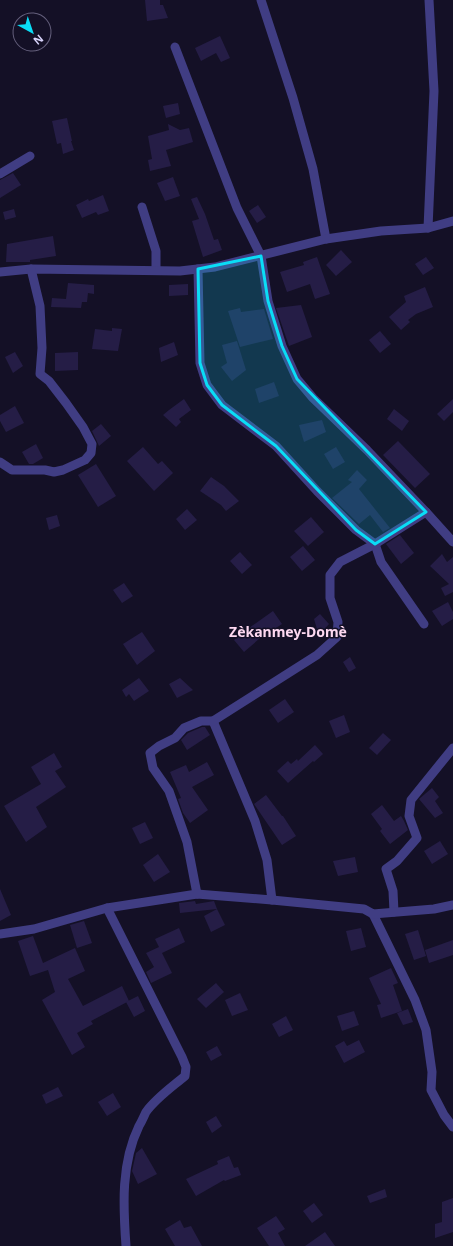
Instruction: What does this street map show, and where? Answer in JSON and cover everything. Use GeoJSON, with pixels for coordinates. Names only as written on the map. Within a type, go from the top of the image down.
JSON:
{"type":"FeatureCollection","features":[{"type":"Feature","properties":{"kind":"street"},"geometry":{"type":"LineString","coordinates":[[261,0],[313,169],[326,239]]}},
{"type":"Feature","properties":{"kind":"street"},"geometry":{"type":"LineString","coordinates":[[428,228],[434,91],[429,0]]}},
{"type":"Feature","properties":{"kind":"street"},"geometry":{"type":"LineString","coordinates":[[175,46],[237,208],[261,256],[268,301],[282,346],[297,379],[313,398],[367,450],[453,542]]}},
{"type":"Feature","properties":{"kind":"street"},"geometry":{"type":"LineString","coordinates":[[0,174],[30,156]]}},
{"type":"Feature","properties":{"kind":"street"},"geometry":{"type":"LineString","coordinates":[[142,207],[156,251],[156,270]]}},
{"type":"Feature","properties":{"kind":"street"},"geometry":{"type":"LineString","coordinates":[[0,272],[31,269],[180,271],[198,269],[215,267],[326,239],[380,231],[428,228],[453,221]]}},
{"type":"Feature","properties":{"kind":"street"},"geometry":{"type":"LineString","coordinates":[[0,462],[12,470],[45,470],[54,472],[63,470],[85,460],[91,453],[92,444],[83,427],[49,381],[40,374],[42,348],[40,306],[31,269]]}},
{"type":"Feature","properties":{"kind":"street"},"geometry":{"type":"LineString","coordinates":[[198,269],[200,363],[207,385],[222,405],[276,446],[356,530],[374,544],[381,562],[424,624]]}},
{"type":"Feature","properties":{"kind":"street"},"geometry":{"type":"LineString","coordinates":[[198,894],[186,842],[168,791],[153,768],[150,753],[174,738],[184,728],[201,721],[213,721],[317,655],[338,637],[338,622],[330,598],[330,575],[340,562],[374,544],[426,512]]}},
{"type":"Feature","properties":{"kind":"street"},"geometry":{"type":"LineString","coordinates":[[213,721],[255,821],[267,860],[272,900]]}},
{"type":"Feature","properties":{"kind":"street"},"geometry":{"type":"LineString","coordinates":[[394,912],[393,891],[386,869],[397,861],[417,838],[409,816],[411,800],[453,748]]}},
{"type":"Feature","properties":{"kind":"street"},"geometry":{"type":"LineString","coordinates":[[0,934],[34,929],[107,908],[198,894],[364,909],[373,914],[434,909],[453,905]]}},
{"type":"Feature","properties":{"kind":"street"},"geometry":{"type":"LineString","coordinates":[[107,908],[186,1067],[185,1076],[156,1101],[146,1112],[129,1150],[125,1170],[126,1246]]}},
{"type":"Feature","properties":{"kind":"street"},"geometry":{"type":"LineString","coordinates":[[373,914],[415,1000],[426,1030],[432,1072],[431,1090],[444,1115],[453,1127]]}},
{"type":"Feature","properties":{"kind":"highlighted area"},"geometry":{"type":"Polygon","coordinates":[[[261,256],[268,301],[282,346],[297,379],[426,512],[375,544],[356,530],[276,446],[222,405],[207,385],[200,363],[198,269],[261,256]]]}},
{"type":"Feature","properties":{"kind":"building"},"geometry":{"type":"Polygon","coordinates":[[[145,0],[160,0],[160,5],[163,5],[168,18],[147,21],[145,0]]]}},
{"type":"Feature","properties":{"kind":"building"},"geometry":{"type":"Polygon","coordinates":[[[220,36],[230,58],[221,62],[216,53],[201,61],[195,48],[220,36]]]}},
{"type":"Feature","properties":{"kind":"building"},"geometry":{"type":"Polygon","coordinates":[[[178,103],[180,114],[166,118],[163,106],[178,103]]]}},
{"type":"Feature","properties":{"kind":"building"},"geometry":{"type":"Polygon","coordinates":[[[67,118],[74,150],[63,154],[61,143],[57,144],[52,121],[67,118]]]}},
{"type":"Feature","properties":{"kind":"building"},"geometry":{"type":"Polygon","coordinates":[[[168,124],[180,130],[189,128],[193,142],[166,150],[171,166],[150,171],[148,160],[152,159],[148,136],[169,130],[168,124]]]}},
{"type":"Feature","properties":{"kind":"building"},"geometry":{"type":"Polygon","coordinates":[[[13,173],[21,185],[0,198],[0,180],[13,173]]]}},
{"type":"Feature","properties":{"kind":"building"},"geometry":{"type":"Polygon","coordinates":[[[173,177],[180,196],[165,201],[157,183],[173,177]]]}},
{"type":"Feature","properties":{"kind":"building"},"geometry":{"type":"Polygon","coordinates":[[[103,195],[109,211],[98,215],[96,212],[82,218],[76,205],[88,199],[89,201],[103,195]]]}},
{"type":"Feature","properties":{"kind":"building"},"geometry":{"type":"Polygon","coordinates":[[[197,197],[214,240],[218,239],[222,250],[203,257],[192,221],[199,219],[191,199],[197,197]]]}},
{"type":"Feature","properties":{"kind":"building"},"geometry":{"type":"Polygon","coordinates":[[[258,205],[266,217],[257,223],[249,211],[258,205]]]}},
{"type":"Feature","properties":{"kind":"building"},"geometry":{"type":"Polygon","coordinates":[[[14,209],[16,217],[5,220],[3,212],[14,209]]]}},
{"type":"Feature","properties":{"kind":"building"},"geometry":{"type":"Polygon","coordinates":[[[53,236],[56,256],[30,260],[30,262],[6,262],[7,244],[53,236]]]}},
{"type":"Feature","properties":{"kind":"building"},"geometry":{"type":"Polygon","coordinates":[[[341,250],[352,262],[336,276],[326,265],[341,250]]]}},
{"type":"Feature","properties":{"kind":"building"},"geometry":{"type":"Polygon","coordinates":[[[317,257],[330,294],[315,299],[310,284],[287,292],[280,272],[304,265],[303,262],[317,257]]]}},
{"type":"Feature","properties":{"kind":"building"},"geometry":{"type":"Polygon","coordinates":[[[426,257],[434,268],[423,275],[415,264],[426,257]]]}},
{"type":"Feature","properties":{"kind":"building"},"geometry":{"type":"Polygon","coordinates":[[[68,283],[94,285],[94,294],[88,293],[87,302],[82,302],[81,308],[51,307],[52,298],[66,299],[68,283]]]}},
{"type":"Feature","properties":{"kind":"building"},"geometry":{"type":"Polygon","coordinates":[[[188,284],[188,295],[169,296],[169,285],[188,284]]]}},
{"type":"Feature","properties":{"kind":"building"},"geometry":{"type":"Polygon","coordinates":[[[425,287],[433,307],[416,314],[408,320],[410,322],[401,330],[389,317],[406,302],[404,296],[425,287]]]}},
{"type":"Feature","properties":{"kind":"building"},"geometry":{"type":"Polygon","coordinates":[[[301,305],[312,337],[289,346],[276,308],[301,305]]]}},
{"type":"Feature","properties":{"kind":"building"},"geometry":{"type":"Polygon","coordinates":[[[240,308],[241,312],[264,309],[273,339],[240,347],[228,311],[240,308]]]}},
{"type":"Feature","properties":{"kind":"building"},"geometry":{"type":"Polygon","coordinates":[[[112,328],[122,329],[118,351],[92,349],[95,329],[112,331],[112,328]]]}},
{"type":"Feature","properties":{"kind":"building"},"geometry":{"type":"Polygon","coordinates":[[[380,331],[391,344],[380,353],[369,340],[380,331]]]}},
{"type":"Feature","properties":{"kind":"building"},"geometry":{"type":"Polygon","coordinates":[[[237,341],[246,370],[232,381],[221,367],[227,363],[222,345],[237,341]]]}},
{"type":"Feature","properties":{"kind":"building"},"geometry":{"type":"Polygon","coordinates":[[[174,342],[178,355],[161,362],[159,348],[174,342]]]}},
{"type":"Feature","properties":{"kind":"building"},"geometry":{"type":"Polygon","coordinates":[[[15,352],[23,366],[13,373],[5,357],[15,352]]]}},
{"type":"Feature","properties":{"kind":"building"},"geometry":{"type":"Polygon","coordinates":[[[78,352],[78,370],[55,371],[55,353],[78,352]]]}},
{"type":"Feature","properties":{"kind":"building"},"geometry":{"type":"Polygon","coordinates":[[[274,382],[279,396],[259,403],[255,389],[274,382]]]}},
{"type":"Feature","properties":{"kind":"building"},"geometry":{"type":"Polygon","coordinates":[[[184,399],[191,410],[179,419],[181,422],[176,427],[163,415],[184,399]]]}},
{"type":"Feature","properties":{"kind":"building"},"geometry":{"type":"Polygon","coordinates":[[[453,399],[453,412],[444,421],[437,414],[453,399]]]}},
{"type":"Feature","properties":{"kind":"building"},"geometry":{"type":"Polygon","coordinates":[[[15,406],[24,423],[6,432],[0,421],[0,415],[15,406]]]}},
{"type":"Feature","properties":{"kind":"building"},"geometry":{"type":"Polygon","coordinates":[[[394,409],[409,421],[402,431],[387,419],[394,409]]]}},
{"type":"Feature","properties":{"kind":"building"},"geometry":{"type":"Polygon","coordinates":[[[322,420],[326,432],[304,442],[299,425],[322,420]]]}},
{"type":"Feature","properties":{"kind":"building"},"geometry":{"type":"Polygon","coordinates":[[[101,424],[111,436],[99,446],[92,431],[101,424]]]}},
{"type":"Feature","properties":{"kind":"building"},"geometry":{"type":"Polygon","coordinates":[[[398,441],[430,474],[415,488],[383,455],[398,441]]]}},
{"type":"Feature","properties":{"kind":"building"},"geometry":{"type":"Polygon","coordinates":[[[36,444],[43,458],[33,464],[29,464],[22,452],[36,444]]]}},
{"type":"Feature","properties":{"kind":"building"},"geometry":{"type":"Polygon","coordinates":[[[143,447],[158,464],[162,461],[173,473],[154,491],[127,461],[143,447]]]}},
{"type":"Feature","properties":{"kind":"building"},"geometry":{"type":"Polygon","coordinates":[[[336,447],[345,462],[333,469],[324,454],[336,447]]]}},
{"type":"Feature","properties":{"kind":"building"},"geometry":{"type":"Polygon","coordinates":[[[96,464],[116,496],[98,507],[78,475],[96,464]]]}},
{"type":"Feature","properties":{"kind":"building"},"geometry":{"type":"Polygon","coordinates":[[[357,470],[367,480],[359,489],[390,528],[383,532],[370,515],[359,524],[332,498],[352,482],[348,480],[357,470]]]}},
{"type":"Feature","properties":{"kind":"building"},"geometry":{"type":"Polygon","coordinates":[[[211,477],[224,486],[239,501],[226,511],[221,505],[200,491],[211,477]]]}},
{"type":"Feature","properties":{"kind":"building"},"geometry":{"type":"Polygon","coordinates":[[[187,509],[197,520],[185,530],[176,519],[187,509]]]}},
{"type":"Feature","properties":{"kind":"building"},"geometry":{"type":"Polygon","coordinates":[[[57,515],[60,526],[49,530],[46,518],[57,515]]]}},
{"type":"Feature","properties":{"kind":"building"},"geometry":{"type":"Polygon","coordinates":[[[311,517],[324,532],[308,546],[294,531],[311,517]]]}},
{"type":"Feature","properties":{"kind":"building"},"geometry":{"type":"Polygon","coordinates":[[[400,535],[414,553],[401,564],[386,544],[400,535]]]}},
{"type":"Feature","properties":{"kind":"building"},"geometry":{"type":"Polygon","coordinates":[[[303,546],[315,560],[302,571],[290,557],[303,546]]]}},
{"type":"Feature","properties":{"kind":"building"},"geometry":{"type":"Polygon","coordinates":[[[240,552],[252,565],[242,574],[230,561],[240,552]]]}},
{"type":"Feature","properties":{"kind":"building"},"geometry":{"type":"Polygon","coordinates":[[[442,554],[447,562],[453,557],[453,592],[445,596],[441,588],[449,584],[430,566],[442,554]]]}},
{"type":"Feature","properties":{"kind":"building"},"geometry":{"type":"Polygon","coordinates":[[[124,583],[133,596],[122,603],[113,590],[124,583]]]}},
{"type":"Feature","properties":{"kind":"building"},"geometry":{"type":"Polygon","coordinates":[[[448,602],[453,612],[453,619],[442,626],[432,611],[448,602]]]}},
{"type":"Feature","properties":{"kind":"building"},"geometry":{"type":"Polygon","coordinates":[[[273,611],[282,624],[267,634],[266,633],[244,652],[234,640],[248,627],[249,628],[273,611]]]}},
{"type":"Feature","properties":{"kind":"building"},"geometry":{"type":"Polygon","coordinates":[[[320,614],[329,624],[321,633],[317,629],[314,619],[320,614]]]}},
{"type":"Feature","properties":{"kind":"building"},"geometry":{"type":"Polygon","coordinates":[[[142,632],[155,651],[137,665],[123,644],[142,632]]]}},
{"type":"Feature","properties":{"kind":"building"},"geometry":{"type":"Polygon","coordinates":[[[350,657],[356,668],[349,672],[343,662],[350,657]]]}},
{"type":"Feature","properties":{"kind":"building"},"geometry":{"type":"Polygon","coordinates":[[[139,678],[149,691],[134,701],[129,694],[126,697],[122,690],[139,678]]]}},
{"type":"Feature","properties":{"kind":"building"},"geometry":{"type":"Polygon","coordinates":[[[180,678],[193,690],[177,698],[169,684],[180,678]]]}},
{"type":"Feature","properties":{"kind":"building"},"geometry":{"type":"Polygon","coordinates":[[[285,699],[294,712],[278,723],[269,710],[285,699]]]}},
{"type":"Feature","properties":{"kind":"building"},"geometry":{"type":"Polygon","coordinates":[[[344,715],[350,732],[336,738],[329,721],[344,715]]]}},
{"type":"Feature","properties":{"kind":"building"},"geometry":{"type":"Polygon","coordinates":[[[205,727],[210,735],[187,750],[181,740],[188,733],[205,727]]]}},
{"type":"Feature","properties":{"kind":"building"},"geometry":{"type":"Polygon","coordinates":[[[383,733],[391,740],[377,755],[369,748],[383,733]]]}},
{"type":"Feature","properties":{"kind":"building"},"geometry":{"type":"Polygon","coordinates":[[[315,745],[323,754],[288,783],[277,771],[288,761],[291,764],[297,759],[298,761],[315,745]]]}},
{"type":"Feature","properties":{"kind":"building"},"geometry":{"type":"Polygon","coordinates":[[[54,753],[62,767],[55,771],[66,787],[36,807],[47,827],[26,842],[4,806],[41,784],[31,767],[54,753]]]}},
{"type":"Feature","properties":{"kind":"building"},"geometry":{"type":"Polygon","coordinates":[[[207,762],[214,775],[192,787],[208,810],[190,823],[183,813],[178,799],[181,798],[170,772],[186,765],[189,772],[207,762]]]}},
{"type":"Feature","properties":{"kind":"building"},"geometry":{"type":"Polygon","coordinates":[[[432,788],[439,797],[435,801],[443,813],[435,818],[419,799],[432,788]]]}},
{"type":"Feature","properties":{"kind":"building"},"geometry":{"type":"Polygon","coordinates":[[[266,795],[283,816],[296,836],[282,845],[254,804],[266,795]]]}},
{"type":"Feature","properties":{"kind":"building"},"geometry":{"type":"Polygon","coordinates":[[[382,805],[394,821],[401,816],[408,830],[390,844],[380,831],[382,829],[371,814],[382,805]]]}},
{"type":"Feature","properties":{"kind":"building"},"geometry":{"type":"Polygon","coordinates":[[[145,822],[153,838],[140,844],[132,828],[145,822]]]}},
{"type":"Feature","properties":{"kind":"building"},"geometry":{"type":"Polygon","coordinates":[[[440,841],[448,854],[432,864],[424,851],[440,841]]]}},
{"type":"Feature","properties":{"kind":"building"},"geometry":{"type":"Polygon","coordinates":[[[158,854],[170,872],[154,882],[143,865],[158,854]]]}},
{"type":"Feature","properties":{"kind":"building"},"geometry":{"type":"Polygon","coordinates":[[[355,857],[358,872],[338,876],[333,861],[355,857]]]}},
{"type":"Feature","properties":{"kind":"building"},"geometry":{"type":"Polygon","coordinates":[[[0,889],[11,915],[0,921],[0,889]]]}},
{"type":"Feature","properties":{"kind":"building"},"geometry":{"type":"Polygon","coordinates":[[[195,901],[196,904],[214,901],[217,909],[180,913],[179,903],[195,901]]]}},
{"type":"Feature","properties":{"kind":"building"},"geometry":{"type":"Polygon","coordinates":[[[217,909],[225,925],[211,932],[204,916],[217,909]]]}},
{"type":"Feature","properties":{"kind":"building"},"geometry":{"type":"Polygon","coordinates":[[[84,921],[92,943],[77,948],[70,925],[84,921]]]}},
{"type":"Feature","properties":{"kind":"building"},"geometry":{"type":"Polygon","coordinates":[[[179,928],[185,942],[162,953],[172,973],[151,983],[146,972],[154,967],[146,953],[159,947],[155,939],[179,928]]]}},
{"type":"Feature","properties":{"kind":"building"},"geometry":{"type":"Polygon","coordinates":[[[361,928],[366,947],[351,951],[346,931],[361,928]]]}},
{"type":"Feature","properties":{"kind":"building"},"geometry":{"type":"Polygon","coordinates":[[[418,930],[426,956],[414,960],[405,934],[418,930]]]}},
{"type":"Feature","properties":{"kind":"building"},"geometry":{"type":"Polygon","coordinates":[[[33,936],[43,963],[75,948],[85,971],[68,979],[83,1006],[122,986],[129,1001],[91,1021],[93,1024],[77,1033],[85,1047],[72,1055],[42,1000],[55,992],[48,970],[30,976],[18,941],[33,936]]]}},
{"type":"Feature","properties":{"kind":"building"},"geometry":{"type":"Polygon","coordinates":[[[453,940],[453,955],[429,963],[425,950],[453,940]]]}},
{"type":"Feature","properties":{"kind":"building"},"geometry":{"type":"Polygon","coordinates":[[[391,968],[398,983],[393,985],[402,1011],[381,1018],[377,1005],[381,1004],[369,978],[391,968]]]}},
{"type":"Feature","properties":{"kind":"building"},"geometry":{"type":"Polygon","coordinates":[[[216,983],[224,992],[206,1008],[197,999],[216,983]]]}},
{"type":"Feature","properties":{"kind":"building"},"geometry":{"type":"Polygon","coordinates":[[[240,993],[248,1010],[232,1016],[225,1000],[240,993]]]}},
{"type":"Feature","properties":{"kind":"building"},"geometry":{"type":"Polygon","coordinates":[[[138,996],[145,1011],[134,1017],[126,1002],[138,996]]]}},
{"type":"Feature","properties":{"kind":"building"},"geometry":{"type":"Polygon","coordinates":[[[408,1009],[413,1022],[403,1025],[397,1013],[408,1009]]]}},
{"type":"Feature","properties":{"kind":"building"},"geometry":{"type":"Polygon","coordinates":[[[354,1011],[359,1025],[342,1031],[337,1016],[354,1011]]]}},
{"type":"Feature","properties":{"kind":"building"},"geometry":{"type":"Polygon","coordinates":[[[286,1016],[293,1030],[279,1037],[272,1024],[286,1016]]]}},
{"type":"Feature","properties":{"kind":"building"},"geometry":{"type":"Polygon","coordinates":[[[359,1040],[365,1052],[344,1063],[335,1046],[344,1041],[347,1046],[359,1040]]]}},
{"type":"Feature","properties":{"kind":"building"},"geometry":{"type":"Polygon","coordinates":[[[217,1046],[222,1055],[211,1061],[206,1052],[217,1046]]]}},
{"type":"Feature","properties":{"kind":"building"},"geometry":{"type":"Polygon","coordinates":[[[58,1087],[63,1096],[46,1104],[42,1095],[58,1087]]]}},
{"type":"Feature","properties":{"kind":"building"},"geometry":{"type":"Polygon","coordinates":[[[113,1093],[121,1107],[107,1116],[98,1102],[113,1093]]]}},
{"type":"Feature","properties":{"kind":"building"},"geometry":{"type":"Polygon","coordinates":[[[216,1116],[222,1126],[212,1133],[206,1122],[216,1116]]]}},
{"type":"Feature","properties":{"kind":"building"},"geometry":{"type":"Polygon","coordinates":[[[142,1148],[157,1174],[138,1184],[132,1171],[136,1153],[142,1148]]]}},
{"type":"Feature","properties":{"kind":"building"},"geometry":{"type":"Polygon","coordinates":[[[229,1156],[234,1168],[238,1167],[241,1175],[225,1181],[224,1180],[196,1196],[186,1179],[218,1164],[217,1161],[229,1156]]]}},
{"type":"Feature","properties":{"kind":"building"},"geometry":{"type":"Polygon","coordinates":[[[385,1189],[387,1197],[370,1203],[367,1196],[385,1189]]]}},
{"type":"Feature","properties":{"kind":"building"},"geometry":{"type":"Polygon","coordinates":[[[453,1198],[453,1232],[435,1238],[435,1224],[442,1222],[442,1202],[453,1198]]]}},
{"type":"Feature","properties":{"kind":"building"},"geometry":{"type":"Polygon","coordinates":[[[314,1203],[323,1215],[312,1223],[303,1211],[314,1203]]]}},
{"type":"Feature","properties":{"kind":"building"},"geometry":{"type":"Polygon","coordinates":[[[276,1216],[285,1229],[278,1233],[285,1246],[269,1246],[257,1228],[276,1216]]]}},
{"type":"Feature","properties":{"kind":"building"},"geometry":{"type":"Polygon","coordinates":[[[180,1220],[184,1228],[191,1226],[202,1246],[175,1246],[165,1229],[180,1220]]]}},
{"type":"Feature","properties":{"kind":"building"},"geometry":{"type":"Polygon","coordinates":[[[325,1232],[335,1246],[305,1246],[325,1232]]]}},
{"type":"Feature","properties":{"kind":"district","name":"Zèkanmey-Domè"},"geometry":{"type":"Point","coordinates":[288,631]}}]}
